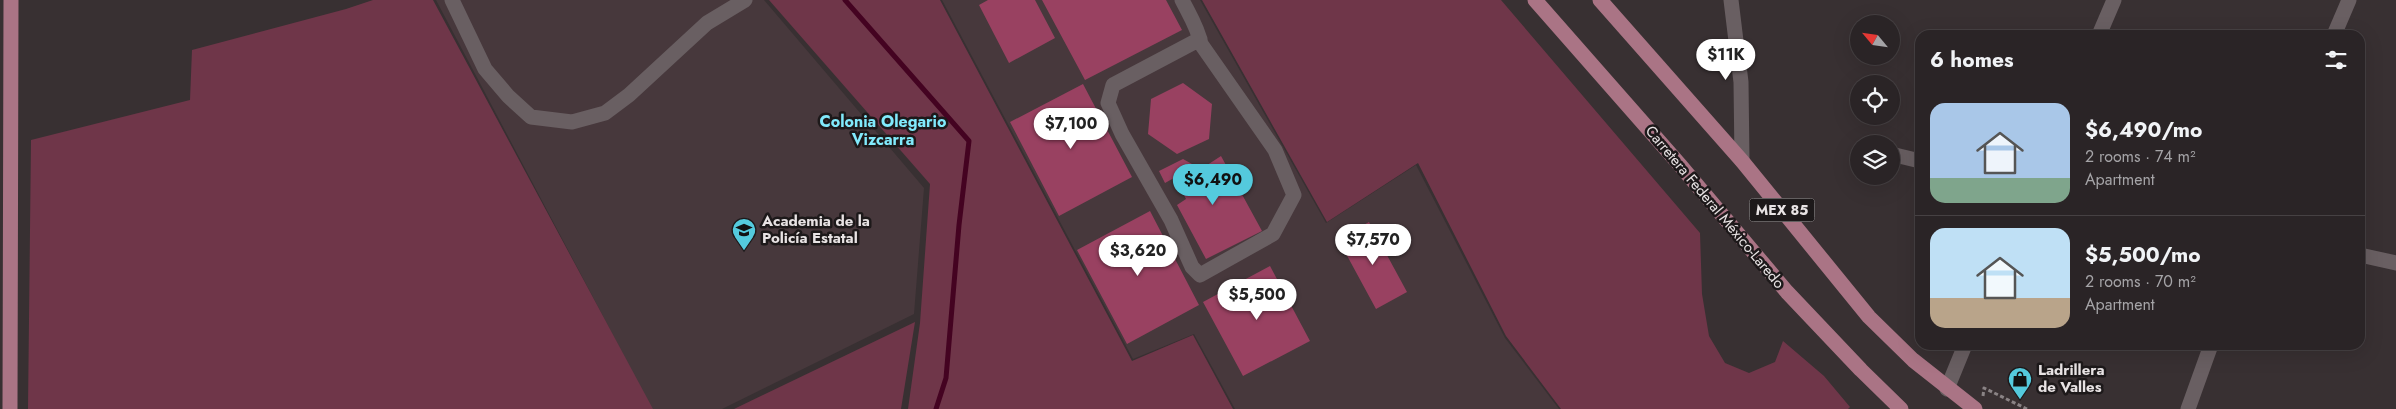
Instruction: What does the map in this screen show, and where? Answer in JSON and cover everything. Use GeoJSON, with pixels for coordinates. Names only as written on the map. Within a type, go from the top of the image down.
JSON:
{"type":"FeatureCollection","features":[{"type":"Feature","properties":{"kind":"main road"},"geometry":{"type":"LineString","coordinates":[[10,409],[11,0]]}},
{"type":"Feature","properties":{"kind":"main road","name":"Carretera Federal México-Laredo"},"geometry":{"type":"LineString","coordinates":[[1535,0],[1680,165],[1787,292],[1901,409]]}},
{"type":"Feature","properties":{"kind":"main road","name":"MEX 85"},"geometry":{"type":"LineString","coordinates":[[1600,0],[1742,161],[1869,316],[1912,360],[1975,409]]}},
{"type":"Feature","properties":{"kind":"street"},"geometry":{"type":"LineString","coordinates":[[452,0],[485,69],[508,96],[531,117],[572,122],[605,113],[629,95],[707,22],[745,0]]}},
{"type":"Feature","properties":{"kind":"street"},"geometry":{"type":"LineString","coordinates":[[1182,0],[1200,39],[1201,44],[1275,150],[1294,195],[1273,234],[1200,275],[1192,267],[1170,220],[1122,134],[1108,103],[1113,85],[1200,39]]}},
{"type":"Feature","properties":{"kind":"street"},"geometry":{"type":"LineString","coordinates":[[1731,0],[1741,82],[1742,161]]}},
{"type":"Feature","properties":{"kind":"street"},"geometry":{"type":"LineString","coordinates":[[2101,30],[2114,0]]}},
{"type":"Feature","properties":{"kind":"street"},"geometry":{"type":"LineString","coordinates":[[2336,30],[2349,0]]}},
{"type":"Feature","properties":{"kind":"street"},"geometry":{"type":"LineString","coordinates":[[1900,156],[1915,160]]}},
{"type":"Feature","properties":{"kind":"street"},"geometry":{"type":"LineString","coordinates":[[2365,256],[2396,263]]}},
{"type":"Feature","properties":{"kind":"street"},"geometry":{"type":"LineString","coordinates":[[1948,389],[1963,350]]}},
{"type":"Feature","properties":{"kind":"street"},"geometry":{"type":"LineString","coordinates":[[2188,409],[2209,350]]}},
{"type":"Feature","properties":{"kind":"path"},"geometry":{"type":"LineString","coordinates":[[1984,388],[2027,409]]}},
{"type":"Feature","properties":{"kind":"shaded area"},"geometry":{"type":"Polygon","coordinates":[[[373,0],[433,0],[653,409],[28,409],[31,140],[190,100],[192,50],[373,0]]]}},
{"type":"Feature","properties":{"kind":"shaded area","name":"Academia de la Policía Estatal"},"geometry":{"type":"Polygon","coordinates":[[[436,0],[764,0],[924,188],[914,314],[722,409],[652,409],[436,0]]]}},
{"type":"Feature","properties":{"kind":"shaded area"},"geometry":{"type":"Polygon","coordinates":[[[769,0],[940,0],[1132,361],[1193,335],[1233,409],[908,409],[920,323],[930,184],[769,0]]]}},
{"type":"Feature","properties":{"kind":"shaded area"},"geometry":{"type":"Polygon","coordinates":[[[942,0],[1200,0],[1326,223],[1416,165],[1505,338],[1559,409],[1235,409],[1194,334],[1133,359],[942,0]]]}},
{"type":"Feature","properties":{"kind":"shaded area"},"geometry":{"type":"Polygon","coordinates":[[[1202,0],[1501,0],[1700,233],[1702,294],[1709,336],[1725,363],[1749,373],[1775,362],[1783,341],[1824,376],[1850,407],[1848,409],[1561,409],[1506,336],[1418,163],[1327,222],[1202,0]]]}},
{"type":"Feature","properties":{"kind":"shaded area"},"geometry":{"type":"Polygon","coordinates":[[[915,322],[901,409],[734,409],[915,322]]]}},
{"type":"Feature","properties":{"kind":"building"},"geometry":{"type":"Polygon","coordinates":[[[988,0],[1035,0],[1055,38],[1009,63],[979,5],[988,0]]]}},
{"type":"Feature","properties":{"kind":"building"},"geometry":{"type":"Polygon","coordinates":[[[1042,0],[1166,0],[1182,30],[1085,80],[1042,0]]]}},
{"type":"Feature","properties":{"kind":"building"},"geometry":{"type":"Polygon","coordinates":[[[1183,83],[1212,104],[1209,139],[1177,154],[1148,134],[1151,99],[1183,83]]]}},
{"type":"Feature","properties":{"kind":"building"},"geometry":{"type":"Polygon","coordinates":[[[1083,84],[1132,177],[1059,216],[1010,122],[1083,84]]]}},
{"type":"Feature","properties":{"kind":"building"},"geometry":{"type":"Polygon","coordinates":[[[1221,156],[1262,231],[1206,259],[1177,205],[1186,199],[1180,187],[1189,181],[1183,173],[1165,183],[1159,171],[1183,159],[1201,169],[1221,156]]]}},
{"type":"Feature","properties":{"kind":"building"},"geometry":{"type":"Polygon","coordinates":[[[1150,211],[1199,305],[1127,344],[1077,250],[1150,211]]]}},
{"type":"Feature","properties":{"kind":"building"},"geometry":{"type":"Polygon","coordinates":[[[1369,222],[1407,292],[1376,309],[1338,239],[1369,222]]]}},
{"type":"Feature","properties":{"kind":"building"},"geometry":{"type":"Polygon","coordinates":[[[1270,266],[1310,341],[1243,376],[1203,302],[1270,266]]]}},
{"type":"Feature","properties":{"kind":"waterway"},"geometry":{"type":"LineString","coordinates":[[845,0],[969,141],[959,225],[946,378],[936,409]]}},
{"type":"Feature","properties":{"kind":"place","name":"Academia de la Policía Estatal"},"geometry":{"type":"Point","coordinates":[744,251]}},
{"type":"Feature","properties":{"kind":"place","name":"Ladrillera de Valles"},"geometry":{"type":"Point","coordinates":[2020,400]}},
{"type":"Feature","properties":{"kind":"district","name":"Colonia Olegario Vizcarra"},"geometry":{"type":"Point","coordinates":[883,130]}}]}
